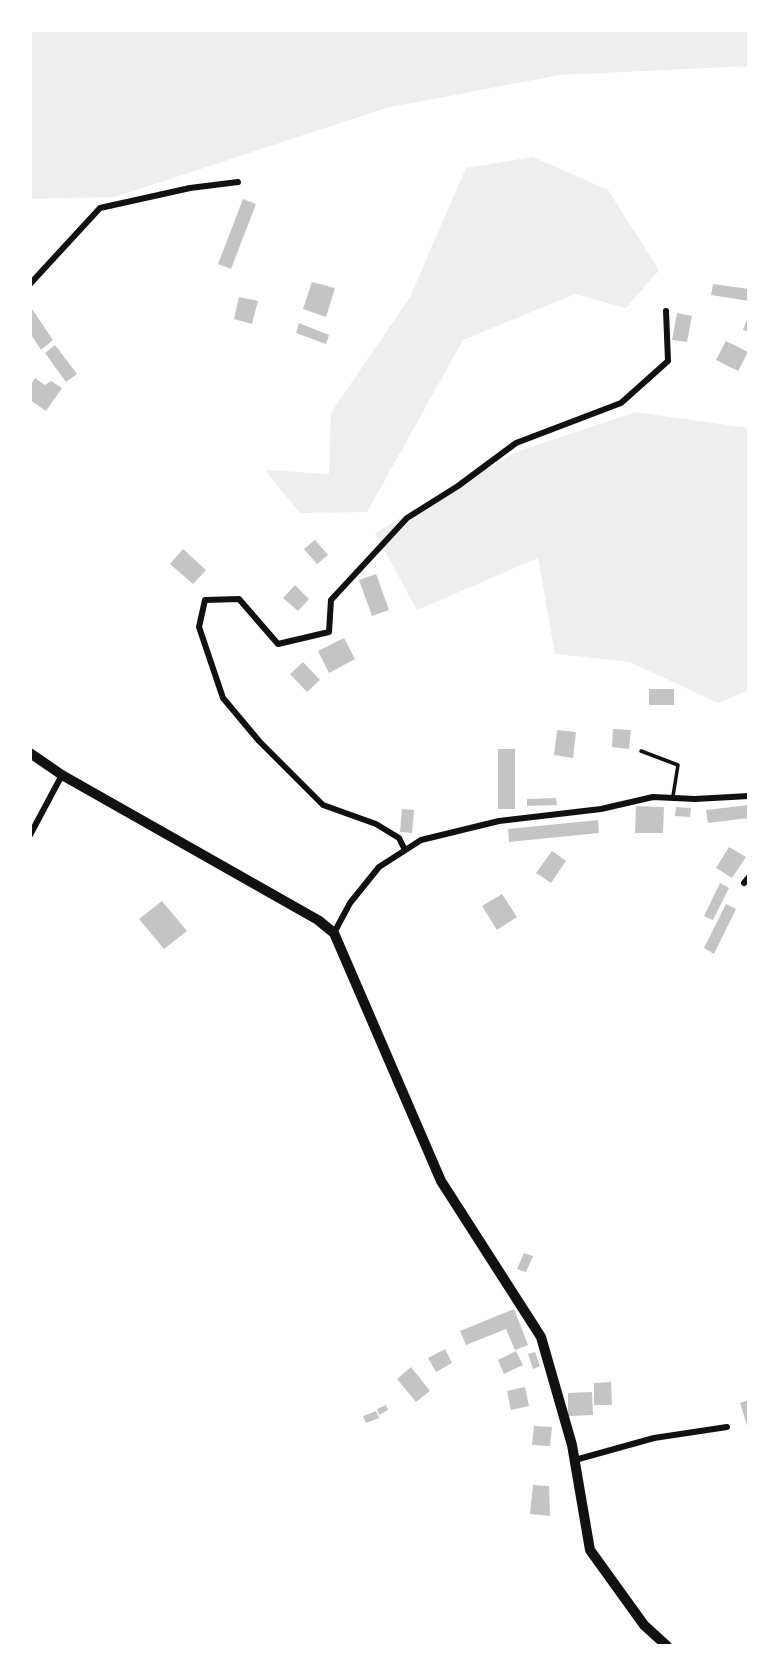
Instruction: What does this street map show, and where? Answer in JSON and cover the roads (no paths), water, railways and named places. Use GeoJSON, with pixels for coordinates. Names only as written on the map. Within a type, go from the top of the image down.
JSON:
{"type":"FeatureCollection","features":[{"type":"Feature","properties":{"kind":"main road"},"geometry":{"type":"LineString","coordinates":[[30,753],[62,775],[318,920],[334,933],[441,1181],[541,1337],[575,1460],[590,1550],[644,1625],[667,1646]]}},
{"type":"Feature","properties":{"kind":"street"},"geometry":{"type":"LineString","coordinates":[[30,284],[100,208],[190,188],[238,182]]}},
{"type":"Feature","properties":{"kind":"street"},"geometry":{"type":"LineString","coordinates":[[405,850],[399,838],[376,824],[323,805],[259,741],[223,698],[198,627],[205,600],[239,599],[278,644],[329,632],[331,600],[407,518],[458,486],[516,443],[621,403],[668,361],[666,311]]}},
{"type":"Feature","properties":{"kind":"street"},"geometry":{"type":"LineString","coordinates":[[30,835],[62,775]]}},
{"type":"Feature","properties":{"kind":"street"},"geometry":{"type":"LineString","coordinates":[[334,933],[350,903],[379,867],[421,841],[499,821],[601,809],[653,797],[695,799],[749,796]]}},
{"type":"Feature","properties":{"kind":"street"},"geometry":{"type":"LineString","coordinates":[[575,1460],[654,1438],[727,1427]]}},
{"type":"Feature","properties":{"kind":"lane"},"geometry":{"type":"LineString","coordinates":[[641,751],[678,765],[673,798]]}}]}
